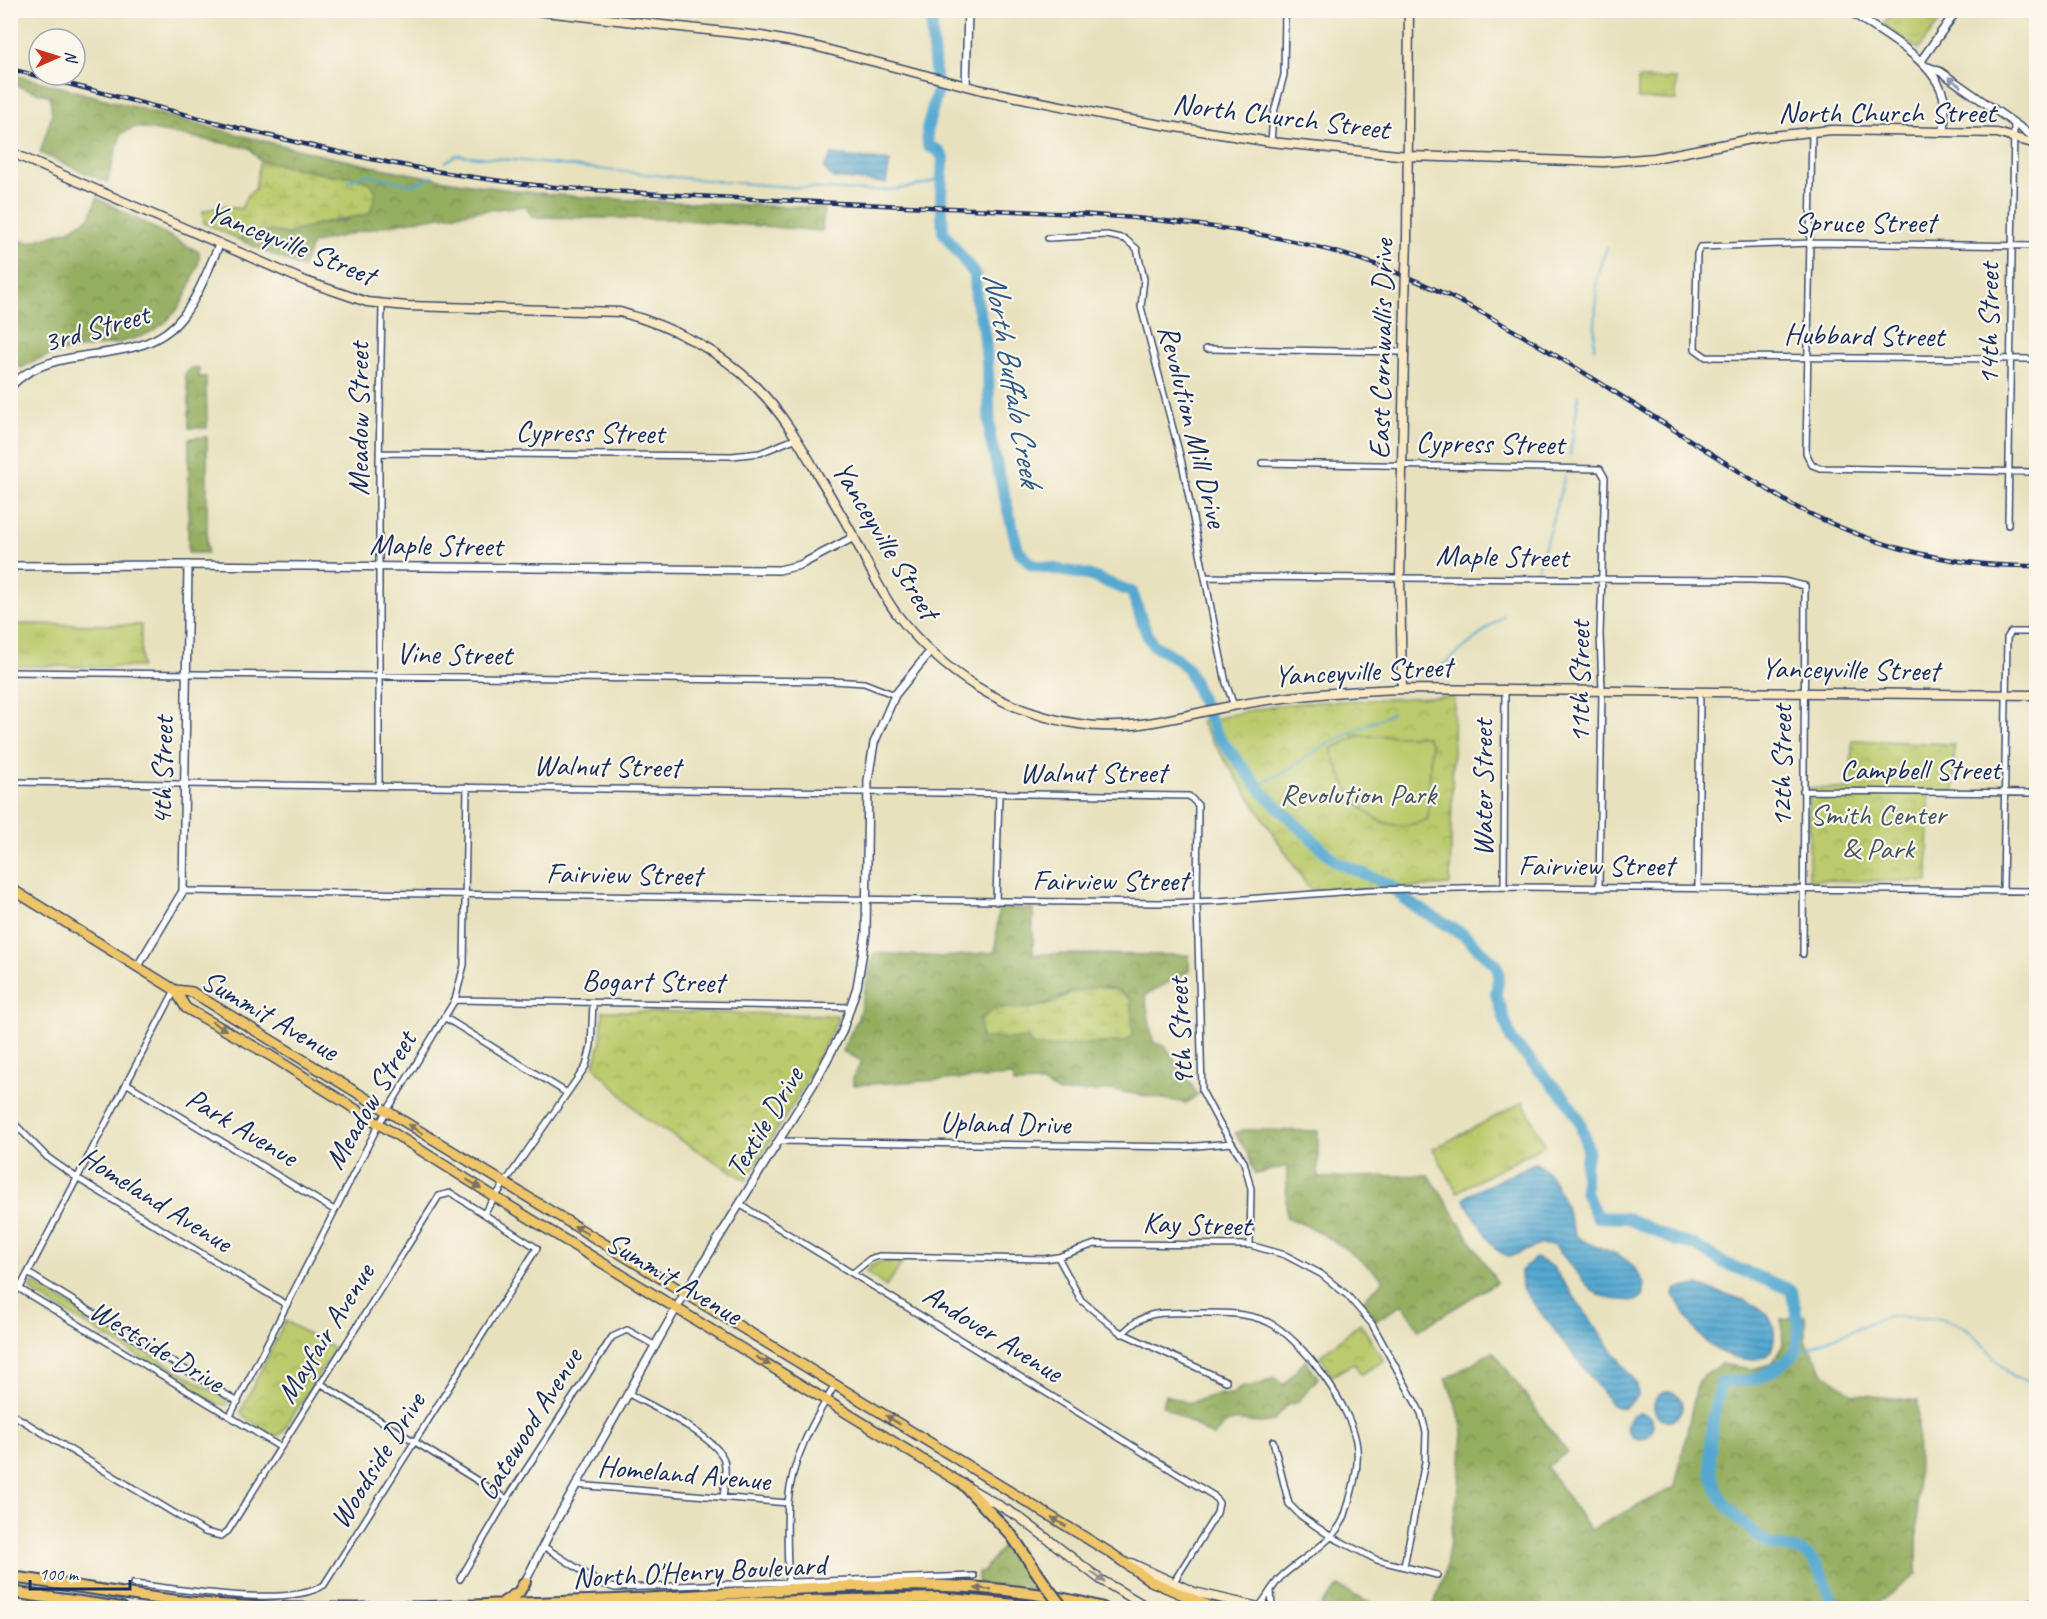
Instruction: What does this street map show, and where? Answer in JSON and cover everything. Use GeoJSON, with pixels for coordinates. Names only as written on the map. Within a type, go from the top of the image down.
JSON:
{"type":"FeatureCollection","features":[{"type":"Feature","properties":{"kind":"highway"},"geometry":{"type":"LineString","coordinates":[[964,1485],[1012,1536],[1063,1608]]}},
{"type":"Feature","properties":{"kind":"highway","name":"North O'Henry Boulevard"},"geometry":{"type":"LineString","coordinates":[[10,1577],[129,1596],[235,1606],[308,1608],[501,1604],[779,1590],[937,1587],[1037,1595],[1103,1608]]}},
{"type":"Feature","properties":{"kind":"highway"},"geometry":{"type":"LineString","coordinates":[[525,1582],[533,1597],[544,1602]]}},
{"type":"Feature","properties":{"kind":"highway"},"geometry":{"type":"LineString","coordinates":[[501,1604],[519,1592],[525,1582]]}},
{"type":"Feature","properties":{"kind":"highway"},"geometry":{"type":"LineString","coordinates":[[10,1592],[100,1607],[122,1608]]}},
{"type":"Feature","properties":{"kind":"highway","name":"North O'Henry Boulevard"},"geometry":{"type":"LineString","coordinates":[[659,1608],[761,1602],[938,1598],[1051,1608]]}},
{"type":"Feature","properties":{"kind":"main road","name":"North Church Street"},"geometry":{"type":"LineString","coordinates":[[527,10],[568,12],[761,36],[814,46],[966,86],[1125,119],[1270,142],[1408,156],[1604,162],[1667,156],[1761,137],[1812,131],[1997,133],[2036,144]]}},
{"type":"Feature","properties":{"kind":"main road","name":"East Cornwallis Drive"},"geometry":{"type":"LineString","coordinates":[[1402,688],[1402,465],[1409,10]]}},
{"type":"Feature","properties":{"kind":"main road","name":"Yanceyville Street"},"geometry":{"type":"LineString","coordinates":[[10,152],[334,292],[382,305],[620,312],[646,319],[688,337],[734,366],[775,407],[797,438],[895,611],[929,652],[965,680],[990,694],[1047,718],[1081,725],[1116,726],[1187,717],[1309,693],[1402,688],[2037,695]]}},
{"type":"Feature","properties":{"kind":"main road","name":"Summit Avenue"},"geometry":{"type":"LineString","coordinates":[[10,888],[175,990],[186,1008],[271,1056],[495,1197],[964,1485],[975,1489],[1019,1517],[1101,1580],[1149,1608]]}},
{"type":"Feature","properties":{"kind":"main road","name":"Summit Avenue"},"geometry":{"type":"LineString","coordinates":[[175,990],[192,992],[1109,1552],[1151,1581],[1214,1608]]}},
{"type":"Feature","properties":{"kind":"main road"},"geometry":{"type":"LineString","coordinates":[[950,1476],[959,1461]]}},
{"type":"Feature","properties":{"kind":"main road","name":"Summit Avenue"},"geometry":{"type":"LineString","coordinates":[[1109,1552],[1194,1592],[1261,1608]]}},
{"type":"Feature","properties":{"kind":"main road"},"geometry":{"type":"LineString","coordinates":[[2004,1608],[2037,1603]]}},
{"type":"Feature","properties":{"kind":"street"},"geometry":{"type":"LineString","coordinates":[[966,86],[968,10]]}},
{"type":"Feature","properties":{"kind":"street"},"geometry":{"type":"LineString","coordinates":[[1270,142],[1273,116],[1284,75],[1285,10]]}},
{"type":"Feature","properties":{"kind":"street"},"geometry":{"type":"LineString","coordinates":[[1848,10],[1928,67],[1941,72],[2031,135],[2036,144]]}},
{"type":"Feature","properties":{"kind":"street"},"geometry":{"type":"LineString","coordinates":[[1921,61],[1956,10]]}},
{"type":"Feature","properties":{"kind":"street"},"geometry":{"type":"LineString","coordinates":[[1928,67],[1944,100],[1944,132]]}},
{"type":"Feature","properties":{"kind":"street","name":"14th Street"},"geometry":{"type":"LineString","coordinates":[[2008,525],[2014,124]]}},
{"type":"Feature","properties":{"kind":"street"},"geometry":{"type":"LineString","coordinates":[[1812,131],[1806,453],[1812,465],[1820,468],[2037,472]]}},
{"type":"Feature","properties":{"kind":"street","name":"Revolution Mill Drive"},"geometry":{"type":"LineString","coordinates":[[1048,238],[1107,235],[1125,239],[1137,249],[1142,267],[1141,307],[1182,464],[1229,707]]}},
{"type":"Feature","properties":{"kind":"street","name":"3rd Street"},"geometry":{"type":"LineString","coordinates":[[10,387],[42,365],[118,351],[157,339],[183,317],[220,243]]}},
{"type":"Feature","properties":{"kind":"street","name":"Spruce Street"},"geometry":{"type":"LineString","coordinates":[[1695,349],[1697,254],[1700,247],[1811,243],[2037,246]]}},
{"type":"Feature","properties":{"kind":"street","name":"Meadow Street"},"geometry":{"type":"LineString","coordinates":[[380,786],[379,453],[382,305]]}},
{"type":"Feature","properties":{"kind":"street","name":"Hubbard Street"},"geometry":{"type":"LineString","coordinates":[[1695,349],[1706,357],[2037,359]]}},
{"type":"Feature","properties":{"kind":"street"},"geometry":{"type":"LineString","coordinates":[[1206,350],[1404,352]]}},
{"type":"Feature","properties":{"kind":"street","name":"Cypress Street"},"geometry":{"type":"LineString","coordinates":[[379,453],[739,456],[760,453],[797,438]]}},
{"type":"Feature","properties":{"kind":"street","name":"Cypress Street"},"geometry":{"type":"LineString","coordinates":[[1262,463],[1589,467],[1600,469],[1605,478]]}},
{"type":"Feature","properties":{"kind":"street","name":"11th Street"},"geometry":{"type":"LineString","coordinates":[[1599,887],[1602,690],[1600,634],[1605,478]]}},
{"type":"Feature","properties":{"kind":"street","name":"Maple Street"},"geometry":{"type":"LineString","coordinates":[[10,566],[188,565],[779,570],[800,565],[854,537]]}},
{"type":"Feature","properties":{"kind":"street","name":"4th Street"},"geometry":{"type":"LineString","coordinates":[[138,966],[183,891],[188,565]]}},
{"type":"Feature","properties":{"kind":"street","name":"Maple Street"},"geometry":{"type":"LineString","coordinates":[[1205,577],[1783,581],[1798,584]]}},
{"type":"Feature","properties":{"kind":"street","name":"12th Street"},"geometry":{"type":"LineString","coordinates":[[1798,584],[1805,586],[1803,954]]}},
{"type":"Feature","properties":{"kind":"street"},"geometry":{"type":"LineString","coordinates":[[2003,891],[2007,638],[2011,632],[2037,632]]}},
{"type":"Feature","properties":{"kind":"street","name":"Textile Drive"},"geometry":{"type":"LineString","coordinates":[[525,1582],[685,1293],[741,1205],[842,1032],[862,966],[867,901],[868,792],[874,743],[895,694],[929,652]]}},
{"type":"Feature","properties":{"kind":"street","name":"Vine Street"},"geometry":{"type":"LineString","coordinates":[[10,672],[833,681],[864,683],[895,694]]}},
{"type":"Feature","properties":{"kind":"street","name":"Water Street"},"geometry":{"type":"LineString","coordinates":[[1504,887],[1505,689]]}},
{"type":"Feature","properties":{"kind":"street"},"geometry":{"type":"LineString","coordinates":[[1698,889],[1700,691]]}},
{"type":"Feature","properties":{"kind":"street","name":"Walnut Street"},"geometry":{"type":"LineString","coordinates":[[10,782],[1175,795],[1189,796],[1198,806]]}},
{"type":"Feature","properties":{"kind":"street","name":"Meadow Street"},"geometry":{"type":"LineString","coordinates":[[230,1416],[386,1111],[455,1000],[463,974],[467,787]]}},
{"type":"Feature","properties":{"kind":"street","name":"Campbell Street"},"geometry":{"type":"LineString","coordinates":[[1803,791],[2037,793]]}},
{"type":"Feature","properties":{"kind":"street"},"geometry":{"type":"LineString","coordinates":[[996,902],[999,794]]}},
{"type":"Feature","properties":{"kind":"street","name":"9th Street"},"geometry":{"type":"LineString","coordinates":[[1198,806],[1197,903],[1202,1091],[1244,1162],[1251,1189],[1251,1245]]}},
{"type":"Feature","properties":{"kind":"street","name":"Fairview Street"},"geometry":{"type":"LineString","coordinates":[[183,891],[867,901],[1197,903],[1383,890],[1504,887],[2037,891]]}},
{"type":"Feature","properties":{"kind":"street"},"geometry":{"type":"LineString","coordinates":[[20,1288],[175,990]]}},
{"type":"Feature","properties":{"kind":"street","name":"Bogart Street"},"geometry":{"type":"LineString","coordinates":[[455,1000],[851,1007]]}},
{"type":"Feature","properties":{"kind":"street"},"geometry":{"type":"LineString","coordinates":[[484,1213],[538,1132],[580,1075],[590,1056],[593,1003]]}},
{"type":"Feature","properties":{"kind":"street"},"geometry":{"type":"LineString","coordinates":[[444,1017],[567,1093]]}},
{"type":"Feature","properties":{"kind":"street","name":"Park Avenue"},"geometry":{"type":"LineString","coordinates":[[126,1083],[334,1210]]}},
{"type":"Feature","properties":{"kind":"street","name":"Homeland Avenue"},"geometry":{"type":"LineString","coordinates":[[10,1119],[40,1150],[77,1178],[287,1305]]}},
{"type":"Feature","properties":{"kind":"street","name":"Upland Drive"},"geometry":{"type":"LineString","coordinates":[[778,1141],[1185,1147],[1232,1143]]}},
{"type":"Feature","properties":{"kind":"street","name":"Mayfair Avenue"},"geometry":{"type":"LineString","coordinates":[[10,1413],[205,1532],[221,1536],[228,1531],[439,1196],[451,1193],[484,1213]]}},
{"type":"Feature","properties":{"kind":"street","name":"Andover Avenue"},"geometry":{"type":"LineString","coordinates":[[741,1205],[1214,1496],[1219,1503],[1217,1513],[1173,1583]]}},
{"type":"Feature","properties":{"kind":"street","name":"Woodside Drive"},"geometry":{"type":"LineString","coordinates":[[133,1584],[266,1597],[314,1592],[324,1585],[537,1248],[484,1213]]}},
{"type":"Feature","properties":{"kind":"street","name":"Kay Street"},"geometry":{"type":"LineString","coordinates":[[853,1273],[870,1259],[879,1256],[1058,1257],[1095,1244],[1251,1245],[1294,1260],[1321,1274],[1347,1295],[1372,1324],[1421,1413],[1428,1445],[1404,1566]]}},
{"type":"Feature","properties":{"kind":"street"},"geometry":{"type":"LineString","coordinates":[[1058,1257],[1081,1300],[1122,1334],[1226,1381]]}},
{"type":"Feature","properties":{"kind":"street","name":"Westside Drive"},"geometry":{"type":"LineString","coordinates":[[28,1273],[238,1402]]}},
{"type":"Feature","properties":{"kind":"street","name":"Westside Drive"},"geometry":{"type":"LineString","coordinates":[[10,1283],[280,1447]]}},
{"type":"Feature","properties":{"kind":"street"},"geometry":{"type":"LineString","coordinates":[[1122,1334],[1146,1314],[1238,1314],[1270,1323],[1305,1350],[1320,1370],[1354,1429],[1357,1450],[1356,1472],[1344,1518],[1330,1536],[1272,1588],[1261,1608]]}},
{"type":"Feature","properties":{"kind":"street","name":"Gatewood Avenue"},"geometry":{"type":"LineString","coordinates":[[460,1579],[507,1499],[612,1337],[627,1330],[656,1346]]}},
{"type":"Feature","properties":{"kind":"street"},"geometry":{"type":"LineString","coordinates":[[320,1383],[507,1499]]}},
{"type":"Feature","properties":{"kind":"street"},"geometry":{"type":"LineString","coordinates":[[788,1582],[788,1503],[799,1454],[835,1385]]}},
{"type":"Feature","properties":{"kind":"street"},"geometry":{"type":"LineString","coordinates":[[629,1394],[702,1436],[717,1449],[724,1461],[723,1498]]}},
{"type":"Feature","properties":{"kind":"street"},"geometry":{"type":"LineString","coordinates":[[1274,1441],[1289,1504],[1301,1516],[1330,1536],[1377,1560],[1437,1575]]}},
{"type":"Feature","properties":{"kind":"street","name":"Homeland Avenue"},"geometry":{"type":"LineString","coordinates":[[577,1485],[788,1503]]}},
{"type":"Feature","properties":{"kind":"street"},"geometry":{"type":"LineString","coordinates":[[543,1546],[602,1584],[615,1588],[974,1576]]}},
{"type":"Feature","properties":{"kind":"street"},"geometry":{"type":"LineString","coordinates":[[1272,1588],[1272,1608]]}},
{"type":"Feature","properties":{"kind":"street"},"geometry":{"type":"LineString","coordinates":[[906,1608],[963,1608]]}},
{"type":"Feature","properties":{"kind":"green space"},"geometry":{"type":"Polygon","coordinates":[[[1895,10],[1948,11],[1918,49],[1883,24],[1895,10]]]}},
{"type":"Feature","properties":{"kind":"green space"},"geometry":{"type":"Polygon","coordinates":[[[10,74],[27,78],[27,87],[59,87],[268,142],[463,183],[529,192],[602,198],[824,208],[822,231],[673,219],[532,217],[526,206],[418,220],[365,230],[312,244],[302,268],[238,239],[271,231],[287,234],[320,223],[347,220],[349,176],[332,176],[260,161],[250,148],[136,127],[121,133],[107,182],[40,153],[52,115],[50,96],[11,84],[10,74]]]}},
{"type":"Feature","properties":{"kind":"green space"},"geometry":{"type":"Polygon","coordinates":[[[1638,79],[1676,79],[1676,100],[1638,99],[1638,79]]]}},
{"type":"Feature","properties":{"kind":"green space"},"geometry":{"type":"Polygon","coordinates":[[[260,161],[332,176],[349,176],[370,183],[376,191],[370,214],[320,223],[287,234],[270,231],[238,239],[204,223],[203,211],[223,206],[241,209],[247,196],[255,189],[260,161]]]}},
{"type":"Feature","properties":{"kind":"green space"},"geometry":{"type":"Polygon","coordinates":[[[97,198],[199,252],[198,264],[191,283],[178,309],[160,326],[140,337],[45,357],[21,368],[11,355],[11,240],[30,242],[70,230],[90,217],[97,198]]]}},
{"type":"Feature","properties":{"kind":"green space"},"geometry":{"type":"Polygon","coordinates":[[[190,368],[199,368],[199,377],[206,377],[207,428],[189,428],[189,395],[185,375],[190,368]]]}},
{"type":"Feature","properties":{"kind":"green space"},"geometry":{"type":"Polygon","coordinates":[[[207,437],[207,553],[188,553],[189,438],[207,437]]]}},
{"type":"Feature","properties":{"kind":"green space"},"geometry":{"type":"Polygon","coordinates":[[[11,624],[141,625],[141,667],[11,666],[11,624]]]}},
{"type":"Feature","properties":{"kind":"green space","name":"Revolution Park"},"geometry":{"type":"Polygon","coordinates":[[[1454,696],[1450,885],[1368,890],[1310,890],[1200,722],[1257,709],[1299,703],[1454,696]]]}},
{"type":"Feature","properties":{"kind":"green space"},"geometry":{"type":"Polygon","coordinates":[[[1358,736],[1426,736],[1431,743],[1428,819],[1409,825],[1392,825],[1364,810],[1345,782],[1331,749],[1358,736]]]}},
{"type":"Feature","properties":{"kind":"green space","name":"Smith Center & Park"},"geometry":{"type":"Polygon","coordinates":[[[1852,740],[1954,744],[1954,792],[1929,792],[1928,882],[1809,880],[1809,788],[1851,789],[1852,740]]]}},
{"type":"Feature","properties":{"kind":"green space"},"geometry":{"type":"Polygon","coordinates":[[[999,908],[1033,909],[1033,954],[1189,955],[1189,971],[1145,995],[1153,1042],[1166,1047],[1198,1095],[1186,1103],[1112,1090],[1059,1093],[1042,1083],[1013,1084],[1013,1076],[853,1085],[853,1078],[862,1061],[842,1051],[858,1018],[874,953],[944,957],[995,952],[999,908]],[[1105,987],[1082,990],[1028,1009],[1000,1008],[981,1038],[1028,1039],[1033,1046],[1127,1041],[1131,1000],[1117,990],[1105,987]]]}},
{"type":"Feature","properties":{"kind":"green space"},"geometry":{"type":"Polygon","coordinates":[[[1097,987],[1117,990],[1131,1000],[1133,1035],[1126,1041],[1045,1047],[1033,1046],[1028,1039],[981,1038],[980,1021],[990,1012],[1001,1008],[1028,1009],[1055,1003],[1070,993],[1097,987]]]}},
{"type":"Feature","properties":{"kind":"green space"},"geometry":{"type":"Polygon","coordinates":[[[603,1011],[837,1015],[838,1019],[797,1098],[746,1180],[645,1119],[594,1066],[601,1040],[603,1011]]]}},
{"type":"Feature","properties":{"kind":"green space"},"geometry":{"type":"Polygon","coordinates":[[[1523,1102],[1545,1145],[1457,1192],[1433,1149],[1523,1102]]]}},
{"type":"Feature","properties":{"kind":"green space"},"geometry":{"type":"Polygon","coordinates":[[[1243,1130],[1318,1131],[1318,1178],[1429,1175],[1497,1282],[1419,1330],[1403,1304],[1375,1321],[1361,1302],[1384,1280],[1338,1244],[1315,1230],[1286,1217],[1287,1166],[1255,1174],[1247,1152],[1235,1133],[1243,1130]]]}},
{"type":"Feature","properties":{"kind":"green space"},"geometry":{"type":"Polygon","coordinates":[[[903,1262],[886,1287],[866,1272],[876,1263],[903,1262]]]}},
{"type":"Feature","properties":{"kind":"green space"},"geometry":{"type":"Polygon","coordinates":[[[33,1283],[227,1400],[227,1405],[217,1404],[36,1294],[31,1289],[33,1283]]]}},
{"type":"Feature","properties":{"kind":"green space"},"geometry":{"type":"Polygon","coordinates":[[[1805,1316],[1805,1341],[1825,1374],[1854,1394],[1918,1401],[1917,1574],[1871,1608],[1433,1608],[1445,1572],[1459,1485],[1463,1432],[1458,1410],[1446,1379],[1493,1351],[1567,1452],[1547,1467],[1590,1530],[1675,1487],[1698,1381],[1720,1364],[1752,1369],[1772,1364],[1783,1345],[1782,1319],[1805,1316]]]}},
{"type":"Feature","properties":{"kind":"green space"},"geometry":{"type":"Polygon","coordinates":[[[285,1321],[335,1349],[281,1434],[273,1436],[240,1413],[285,1321]]]}},
{"type":"Feature","properties":{"kind":"green space"},"geometry":{"type":"Polygon","coordinates":[[[1360,1323],[1384,1361],[1361,1374],[1354,1363],[1332,1376],[1320,1356],[1360,1323]]]}},
{"type":"Feature","properties":{"kind":"green space"},"geometry":{"type":"Polygon","coordinates":[[[1305,1360],[1318,1378],[1298,1402],[1287,1405],[1274,1421],[1229,1422],[1214,1437],[1162,1405],[1165,1395],[1188,1403],[1218,1394],[1231,1395],[1240,1388],[1274,1378],[1284,1385],[1305,1360]]]}},
{"type":"Feature","properties":{"kind":"green space"},"geometry":{"type":"Polygon","coordinates":[[[1007,1542],[1025,1570],[1043,1591],[978,1584],[978,1572],[984,1572],[1007,1542]]]}},
{"type":"Feature","properties":{"kind":"green space"},"geometry":{"type":"Polygon","coordinates":[[[1339,1586],[1362,1600],[1390,1608],[1319,1608],[1339,1586]]]}},
{"type":"Feature","properties":{"kind":"water"},"geometry":{"type":"Polygon","coordinates":[[[831,155],[890,161],[886,183],[833,178],[824,168],[831,155]]]}},
{"type":"Feature","properties":{"kind":"water"},"geometry":{"type":"Polygon","coordinates":[[[1534,1163],[1542,1166],[1554,1183],[1576,1236],[1622,1257],[1629,1263],[1644,1284],[1642,1297],[1636,1301],[1610,1299],[1592,1291],[1554,1245],[1540,1245],[1509,1257],[1495,1249],[1464,1200],[1466,1196],[1534,1163]]]}},
{"type":"Feature","properties":{"kind":"water"},"geometry":{"type":"Polygon","coordinates":[[[1535,1258],[1552,1266],[1637,1385],[1638,1396],[1622,1409],[1612,1405],[1522,1288],[1521,1271],[1535,1258]]]}},
{"type":"Feature","properties":{"kind":"water"},"geometry":{"type":"Polygon","coordinates":[[[1698,1285],[1741,1299],[1765,1312],[1772,1322],[1774,1336],[1770,1353],[1755,1359],[1736,1358],[1719,1351],[1705,1341],[1692,1325],[1674,1295],[1676,1289],[1698,1285]]]}},
{"type":"Feature","properties":{"kind":"water"},"geometry":{"type":"Polygon","coordinates":[[[1668,1392],[1678,1396],[1682,1406],[1678,1416],[1668,1420],[1658,1416],[1654,1406],[1658,1396],[1668,1392]]]}},
{"type":"Feature","properties":{"kind":"water"},"geometry":{"type":"Polygon","coordinates":[[[1640,1413],[1649,1417],[1653,1426],[1649,1435],[1640,1439],[1631,1435],[1627,1426],[1631,1417],[1640,1413]]]}},
{"type":"Feature","properties":{"kind":"waterway","name":"North Buffalo Creek"},"geometry":{"type":"LineString","coordinates":[[932,10],[937,92],[927,129],[928,146],[939,151],[943,158],[941,195],[943,232],[975,275],[976,299],[984,331],[988,371],[990,437],[1018,550],[1032,565],[1088,575],[1132,592],[1153,645],[1176,658],[1188,669],[1215,732],[1263,793],[1336,862],[1389,884],[1411,904],[1464,935],[1495,964],[1499,973],[1496,994],[1512,1041],[1566,1099],[1580,1122],[1588,1150],[1585,1165],[1585,1192],[1597,1217],[1627,1218],[1676,1241],[1693,1244],[1724,1263],[1791,1290],[1799,1326],[1795,1353],[1762,1376],[1745,1381],[1722,1382],[1710,1442],[1712,1473],[1716,1487],[1726,1505],[1761,1539],[1774,1545],[1797,1550],[1812,1559],[1822,1574],[1834,1608]]}},
{"type":"Feature","properties":{"kind":"waterway"},"geometry":{"type":"LineString","coordinates":[[445,162],[456,155],[707,180],[868,191],[906,188],[943,178]]}},
{"type":"Feature","properties":{"kind":"waterway"},"geometry":{"type":"LineString","coordinates":[[348,182],[366,174],[412,185],[434,176]]}},
{"type":"Feature","properties":{"kind":"waterway"},"geometry":{"type":"LineString","coordinates":[[1594,348],[1597,275],[1607,247]]}},
{"type":"Feature","properties":{"kind":"waterway"},"geometry":{"type":"LineString","coordinates":[[1570,455],[1579,395]]}},
{"type":"Feature","properties":{"kind":"waterway"},"geometry":{"type":"LineString","coordinates":[[1538,569],[1565,476]]}},
{"type":"Feature","properties":{"kind":"waterway"},"geometry":{"type":"LineString","coordinates":[[1432,674],[1504,615]]}},
{"type":"Feature","properties":{"kind":"waterway"},"geometry":{"type":"LineString","coordinates":[[1257,786],[1288,770],[1320,748],[1392,713]]}},
{"type":"Feature","properties":{"kind":"waterway"},"geometry":{"type":"LineString","coordinates":[[1795,1353],[1888,1316],[1944,1319],[1968,1329],[2012,1377],[2036,1383]]}},
{"type":"Feature","properties":{"kind":"railway"},"geometry":{"type":"LineString","coordinates":[[10,69],[292,141],[435,171],[507,182],[677,195],[1120,217],[1218,227],[1314,246],[1395,272],[1490,317],[1580,370],[1792,505],[1822,519],[1881,543],[1941,558],[1971,563],[2036,566]]}}]}
